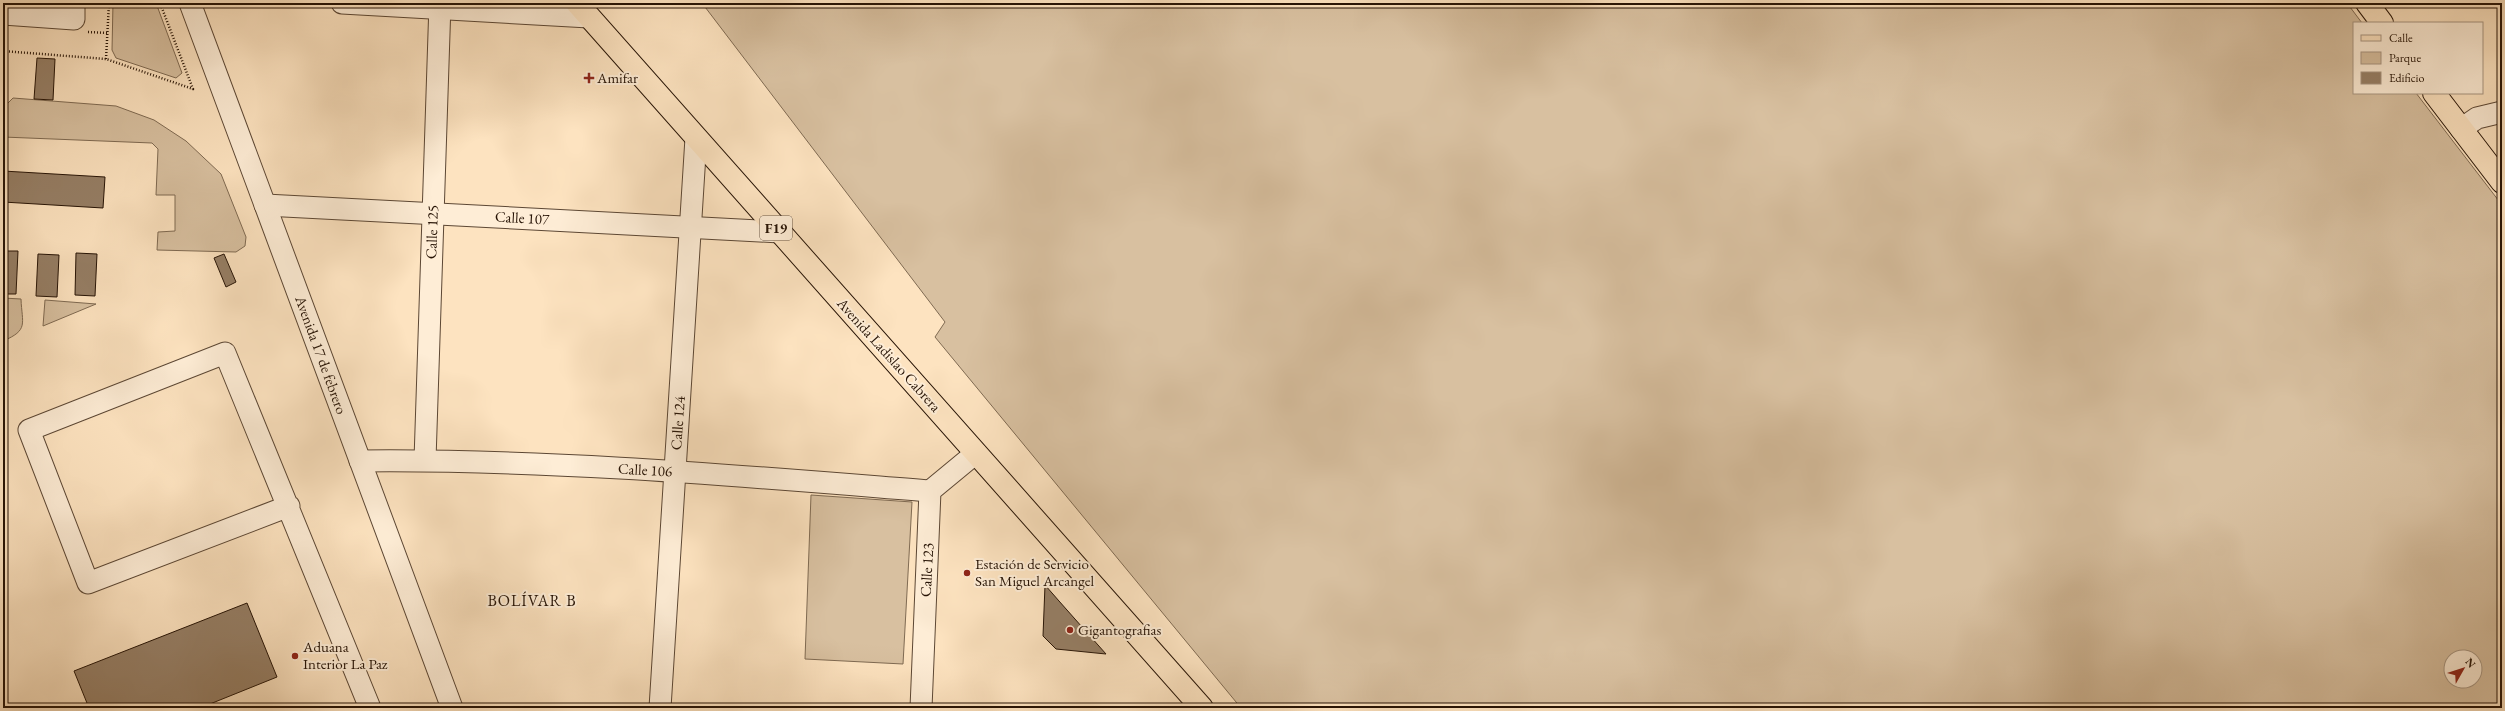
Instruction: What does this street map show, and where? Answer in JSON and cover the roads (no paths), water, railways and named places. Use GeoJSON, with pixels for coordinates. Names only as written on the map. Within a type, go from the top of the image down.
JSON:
{"type":"FeatureCollection","features":[{"type":"Feature","properties":{"kind":"main road"},"geometry":{"type":"LineString","coordinates":[[2367,3],[2381,22]]}},
{"type":"Feature","properties":{"kind":"main road","name":"Avenida Ladislao Cabrera"},"geometry":{"type":"LineString","coordinates":[[583,10],[1202,708]]}},
{"type":"Feature","properties":{"kind":"main road"},"geometry":{"type":"LineString","coordinates":[[2435,94],[2502,182]]}},
{"type":"Feature","properties":{"kind":"street"},"geometry":{"type":"LineString","coordinates":[[3,14],[74,19],[74,3]]}},
{"type":"Feature","properties":{"kind":"street","name":"Avenida 17 de febrero"},"geometry":{"type":"LineString","coordinates":[[190,3],[452,708]]}},
{"type":"Feature","properties":{"kind":"street"},"geometry":{"type":"LineString","coordinates":[[342,3],[583,10]]}},
{"type":"Feature","properties":{"kind":"street","name":"Calle 125"},"geometry":{"type":"LineString","coordinates":[[425,460],[440,6]]}},
{"type":"Feature","properties":{"kind":"street"},"geometry":{"type":"LineString","coordinates":[[2461,129],[2477,118],[2502,112]]}},
{"type":"Feature","properties":{"kind":"street","name":"Calle 124"},"geometry":{"type":"LineString","coordinates":[[660,708],[696,138]]}},
{"type":"Feature","properties":{"kind":"street","name":"Calle 107"},"geometry":{"type":"LineString","coordinates":[[264,205],[690,226],[780,232]]}},
{"type":"Feature","properties":{"kind":"street"},"geometry":{"type":"LineString","coordinates":[[289,506],[88,583],[29,430],[225,353],[289,506],[370,708]]}},
{"type":"Feature","properties":{"kind":"street"},"geometry":{"type":"LineString","coordinates":[[930,491],[976,453]]}},
{"type":"Feature","properties":{"kind":"street","name":"Calle 106"},"geometry":{"type":"LineString","coordinates":[[360,461],[425,460],[675,471],[930,491]]}},
{"type":"Feature","properties":{"kind":"street","name":"Calle 123"},"geometry":{"type":"LineString","coordinates":[[921,708],[930,491]]}},
{"type":"Feature","properties":{"kind":"place","name":"Amifar"},"geometry":{"type":"Point","coordinates":[589,78]}},
{"type":"Feature","properties":{"kind":"place","name":"Estación de Servicio San Miguel Arcangel"},"geometry":{"type":"Point","coordinates":[967,573]}},
{"type":"Feature","properties":{"kind":"place","name":"Gigantografias"},"geometry":{"type":"Point","coordinates":[1070,630]}},
{"type":"Feature","properties":{"kind":"place","name":"Aduana Interior La Paz"},"geometry":{"type":"Point","coordinates":[295,656]}},
{"type":"Feature","properties":{"kind":"district","name":"BOLÍVAR B"},"geometry":{"type":"Point","coordinates":[532,600]}}]}
